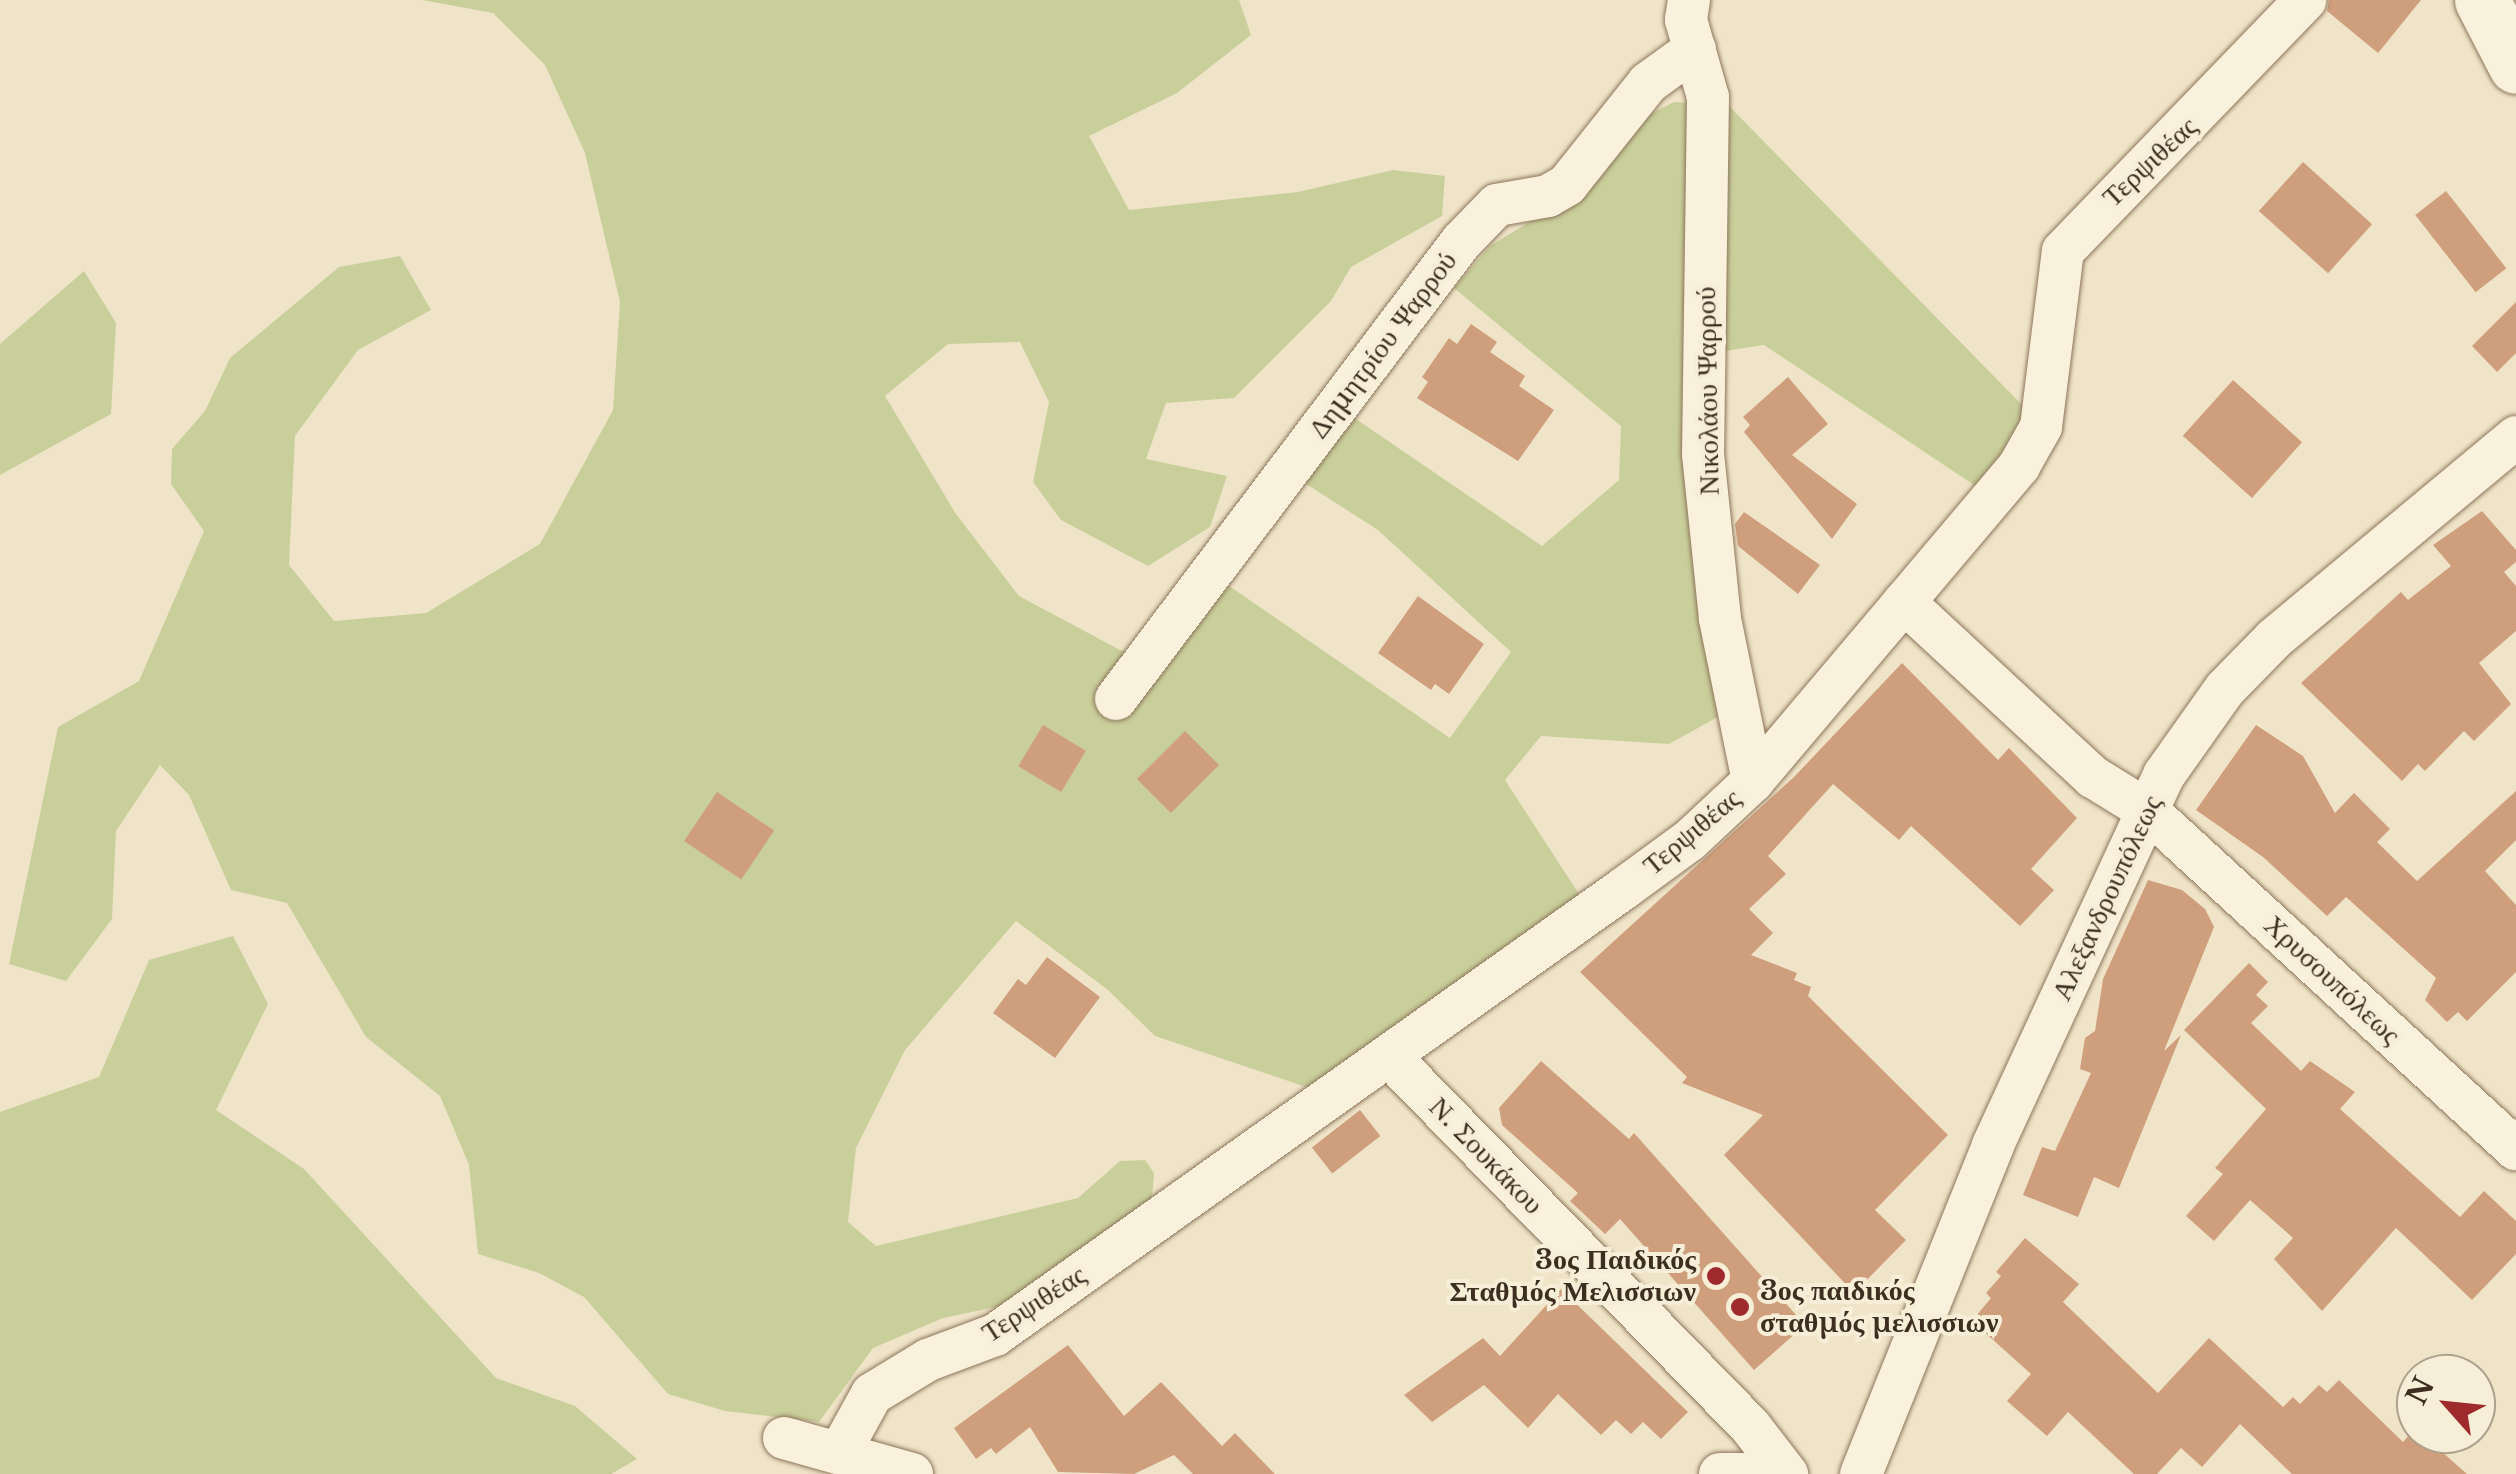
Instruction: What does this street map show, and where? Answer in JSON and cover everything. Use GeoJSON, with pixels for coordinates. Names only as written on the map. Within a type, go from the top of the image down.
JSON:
{"type":"FeatureCollection","features":[{"type":"Feature","properties":{"kind":"street","name":"Νικολάου Ψαρρού"},"geometry":{"type":"LineString","coordinates":[[1689,0],[1686,20],[1708,97],[1703,454],[1720,619],[1753,780]]}},
{"type":"Feature","properties":{"kind":"street","name":"Τερψιθέας"},"geometry":{"type":"LineString","coordinates":[[840,1452],[872,1394],[928,1360],[995,1335],[1690,840],[1753,780],[2020,466],[2042,427],[2063,252],[2304,0]]}},
{"type":"Feature","properties":{"kind":"street"},"geometry":{"type":"LineString","coordinates":[[2482,0],[2516,66]]}},
{"type":"Feature","properties":{"kind":"street","name":"Δημητρίου Ψαρρού"},"geometry":{"type":"LineString","coordinates":[[1116,699],[1461,242],[1497,204],[1548,196],[1567,185],[1648,83],[1695,49]]}},
{"type":"Feature","properties":{"kind":"street","name":"Αλεξανδρουπόλεως"},"geometry":{"type":"LineString","coordinates":[[1872,1471],[1993,1145],[2148,811],[2193,730],[2274,638],[2516,437]]}},
{"type":"Feature","properties":{"kind":"street","name":"Χρυσουπόλεως"},"geometry":{"type":"LineString","coordinates":[[1904,602],[2093,776],[2148,811],[2516,1149]]}},
{"type":"Feature","properties":{"kind":"street","name":"Ν. Σουκάκου"},"geometry":{"type":"LineString","coordinates":[[1390,1057],[1750,1426],[1787,1474]]}},
{"type":"Feature","properties":{"kind":"street"},"geometry":{"type":"LineString","coordinates":[[784,1438],[912,1474]]}},
{"type":"Feature","properties":{"kind":"street"},"geometry":{"type":"LineString","coordinates":[[1720,1474],[1748,1474]]}},
{"type":"Feature","properties":{"kind":"green space"},"geometry":{"type":"Polygon","coordinates":[[[422,0],[1239,0],[1251,35],[1177,93],[1089,136],[1129,210],[1298,192],[1393,170],[1445,176],[1442,216],[1351,267],[1331,301],[1234,398],[1166,403],[1146,459],[1227,476],[1210,527],[1148,566],[1061,520],[1033,482],[1049,402],[1020,342],[948,344],[885,396],[956,514],[1019,596],[1120,650],[1169,658],[1222,581],[1450,738],[1511,652],[1378,530],[1300,480],[1353,417],[1542,546],[1619,480],[1621,426],[1454,288],[1490,246],[1547,211],[1581,201],[1638,120],[1674,102],[1728,105],[2030,413],[1977,487],[1764,345],[1693,356],[1725,713],[1669,744],[1541,736],[1505,780],[1579,894],[1309,1088],[1155,1036],[1108,990],[1016,921],[905,1050],[856,1148],[848,1222],[876,1246],[1078,1198],[1120,1161],[1145,1160],[1154,1173],[1151,1210],[1020,1302],[943,1318],[873,1348],[819,1422],[725,1411],[668,1394],[584,1297],[539,1273],[478,1254],[469,1165],[440,1096],[366,1037],[287,903],[231,890],[189,795],[160,765],[116,831],[112,919],[66,981],[9,964],[58,727],[139,681],[204,531],[171,484],[172,449],[205,411],[230,358],[339,267],[400,256],[431,310],[358,350],[295,436],[289,565],[334,621],[426,613],[540,544],[613,410],[620,302],[585,153],[545,65],[493,13],[422,0]]]}},
{"type":"Feature","properties":{"kind":"green space"},"geometry":{"type":"Polygon","coordinates":[[[84,271],[116,323],[111,414],[0,475],[0,344],[84,271]]]}},
{"type":"Feature","properties":{"kind":"green space"},"geometry":{"type":"Polygon","coordinates":[[[233,936],[268,1004],[216,1110],[304,1169],[496,1378],[575,1406],[637,1459],[611,1474],[0,1474],[0,1112],[99,1077],[149,960],[233,936]]]}},
{"type":"Feature","properties":{"kind":"building"},"geometry":{"type":"Polygon","coordinates":[[[2329,0],[2421,0],[2378,53],[2327,11],[2329,0]]]}},
{"type":"Feature","properties":{"kind":"building"},"geometry":{"type":"Polygon","coordinates":[[[2303,162],[2372,224],[2328,273],[2259,211],[2303,162]]]}},
{"type":"Feature","properties":{"kind":"building"},"geometry":{"type":"Polygon","coordinates":[[[2446,191],[2506,268],[2476,292],[2415,215],[2446,191]]]}},
{"type":"Feature","properties":{"kind":"building"},"geometry":{"type":"Polygon","coordinates":[[[2516,302],[2516,353],[2497,372],[2472,346],[2516,302]]]}},
{"type":"Feature","properties":{"kind":"building"},"geometry":{"type":"Polygon","coordinates":[[[1471,324],[1497,342],[1490,352],[1525,376],[1519,386],[1554,410],[1518,461],[1417,398],[1428,382],[1422,377],[1449,338],[1457,344],[1471,324]]]}},
{"type":"Feature","properties":{"kind":"building"},"geometry":{"type":"Polygon","coordinates":[[[1788,377],[1828,424],[1792,455],[1857,504],[1832,539],[1744,432],[1750,425],[1743,417],[1788,377]]]}},
{"type":"Feature","properties":{"kind":"building"},"geometry":{"type":"Polygon","coordinates":[[[2233,380],[2302,442],[2252,498],[2183,436],[2233,380]]]}},
{"type":"Feature","properties":{"kind":"building"},"geometry":{"type":"Polygon","coordinates":[[[2482,511],[2516,550],[2516,562],[2504,572],[2516,586],[2516,631],[2479,663],[2511,704],[2474,741],[2464,731],[2425,771],[2418,764],[2402,781],[2301,683],[2401,592],[2408,600],[2451,566],[2433,545],[2482,511]]]}},
{"type":"Feature","properties":{"kind":"building"},"geometry":{"type":"Polygon","coordinates":[[[1744,512],[1820,565],[1798,594],[1738,546],[1735,524],[1744,512]]]}},
{"type":"Feature","properties":{"kind":"building"},"geometry":{"type":"Polygon","coordinates":[[[1418,596],[1484,644],[1449,694],[1435,684],[1431,690],[1378,653],[1418,596]]]}},
{"type":"Feature","properties":{"kind":"building"},"geometry":{"type":"Polygon","coordinates":[[[1902,663],[1998,760],[2009,748],[2077,818],[2031,869],[2054,890],[2020,926],[1911,826],[1899,840],[1833,784],[1768,856],[1786,874],[1749,909],[1773,933],[1751,955],[1797,973],[1794,980],[1811,987],[1808,996],[1948,1135],[1875,1210],[1906,1240],[1854,1293],[1724,1155],[1763,1115],[1682,1083],[1687,1077],[1580,972],[1794,777],[1902,663]]]}},
{"type":"Feature","properties":{"kind":"building"},"geometry":{"type":"Polygon","coordinates":[[[1043,725],[1086,751],[1061,792],[1018,766],[1043,725]]]}},
{"type":"Feature","properties":{"kind":"building"},"geometry":{"type":"Polygon","coordinates":[[[2256,725],[2303,756],[2335,813],[2354,793],[2390,829],[2377,842],[2417,881],[2516,791],[2516,840],[2485,871],[2516,905],[2516,972],[2467,1021],[2458,1012],[2447,1022],[2425,1000],[2436,978],[2346,897],[2327,916],[2263,857],[2196,810],[2256,725]]]}},
{"type":"Feature","properties":{"kind":"building"},"geometry":{"type":"Polygon","coordinates":[[[1185,731],[1219,765],[1171,813],[1137,779],[1185,731]]]}},
{"type":"Feature","properties":{"kind":"building"},"geometry":{"type":"Polygon","coordinates":[[[717,792],[774,831],[741,879],[684,841],[717,792]]]}},
{"type":"Feature","properties":{"kind":"building"},"geometry":{"type":"Polygon","coordinates":[[[2148,880],[2182,890],[2205,909],[2214,927],[2164,1051],[2181,1035],[2119,1188],[2094,1177],[2078,1217],[2023,1195],[2042,1147],[2055,1151],[2091,1073],[2080,1069],[2085,1038],[2095,1031],[2103,979],[2148,880]]]}},
{"type":"Feature","properties":{"kind":"building"},"geometry":{"type":"Polygon","coordinates":[[[1047,957],[1100,997],[1055,1058],[993,1013],[1018,979],[1026,985],[1047,957]]]}},
{"type":"Feature","properties":{"kind":"building"},"geometry":{"type":"Polygon","coordinates":[[[2249,963],[2268,982],[2256,995],[2268,1006],[2251,1023],[2301,1071],[2310,1061],[2355,1092],[2340,1109],[2460,1217],[2484,1191],[2516,1221],[2516,1254],[2472,1300],[2396,1228],[2322,1311],[2274,1259],[2293,1238],[2250,1200],[2214,1241],[2186,1216],[2223,1174],[2215,1168],[2266,1109],[2184,1030],[2249,963]]]}},
{"type":"Feature","properties":{"kind":"building"},"geometry":{"type":"Polygon","coordinates":[[[1541,1061],[1629,1139],[1634,1133],[1805,1325],[1754,1370],[1620,1219],[1605,1234],[1570,1201],[1578,1193],[1502,1125],[1499,1108],[1541,1061]]]}},
{"type":"Feature","properties":{"kind":"building"},"geometry":{"type":"Polygon","coordinates":[[[1360,1110],[1380,1136],[1332,1174],[1312,1148],[1360,1110]]]}},
{"type":"Feature","properties":{"kind":"building"},"geometry":{"type":"Polygon","coordinates":[[[2025,1238],[2079,1284],[2063,1302],[2158,1393],[2209,1338],[2283,1407],[2293,1397],[2300,1404],[2319,1385],[2327,1392],[2339,1380],[2396,1435],[2396,1454],[2444,1454],[2467,1474],[2292,1474],[2240,1424],[2202,1467],[2181,1448],[2157,1474],[2134,1474],[2068,1412],[2047,1436],[2007,1401],[2031,1374],[1972,1321],[1991,1298],[1986,1293],[2001,1276],[1996,1272],[2025,1238]]]}},
{"type":"Feature","properties":{"kind":"building"},"geometry":{"type":"Polygon","coordinates":[[[1561,1289],[1688,1412],[1661,1439],[1643,1422],[1631,1434],[1616,1420],[1601,1435],[1558,1394],[1528,1428],[1484,1385],[1432,1422],[1404,1395],[1483,1338],[1500,1356],[1561,1289]]]}},
{"type":"Feature","properties":{"kind":"building"},"geometry":{"type":"Polygon","coordinates":[[[1068,1345],[1124,1416],[1161,1382],[1222,1446],[1235,1433],[1275,1474],[1193,1474],[1174,1455],[1134,1474],[1058,1472],[1030,1427],[996,1454],[991,1448],[976,1459],[954,1428],[1068,1345]]]}},
{"type":"Feature","properties":{"kind":"place","name":"3ος Παιδικός Σταθμός Μελισσιων"},"geometry":{"type":"Point","coordinates":[1716,1276]}},
{"type":"Feature","properties":{"kind":"place","name":"3ος παιδικός σταθμός μελισσιων"},"geometry":{"type":"Point","coordinates":[1740,1307]}}]}
